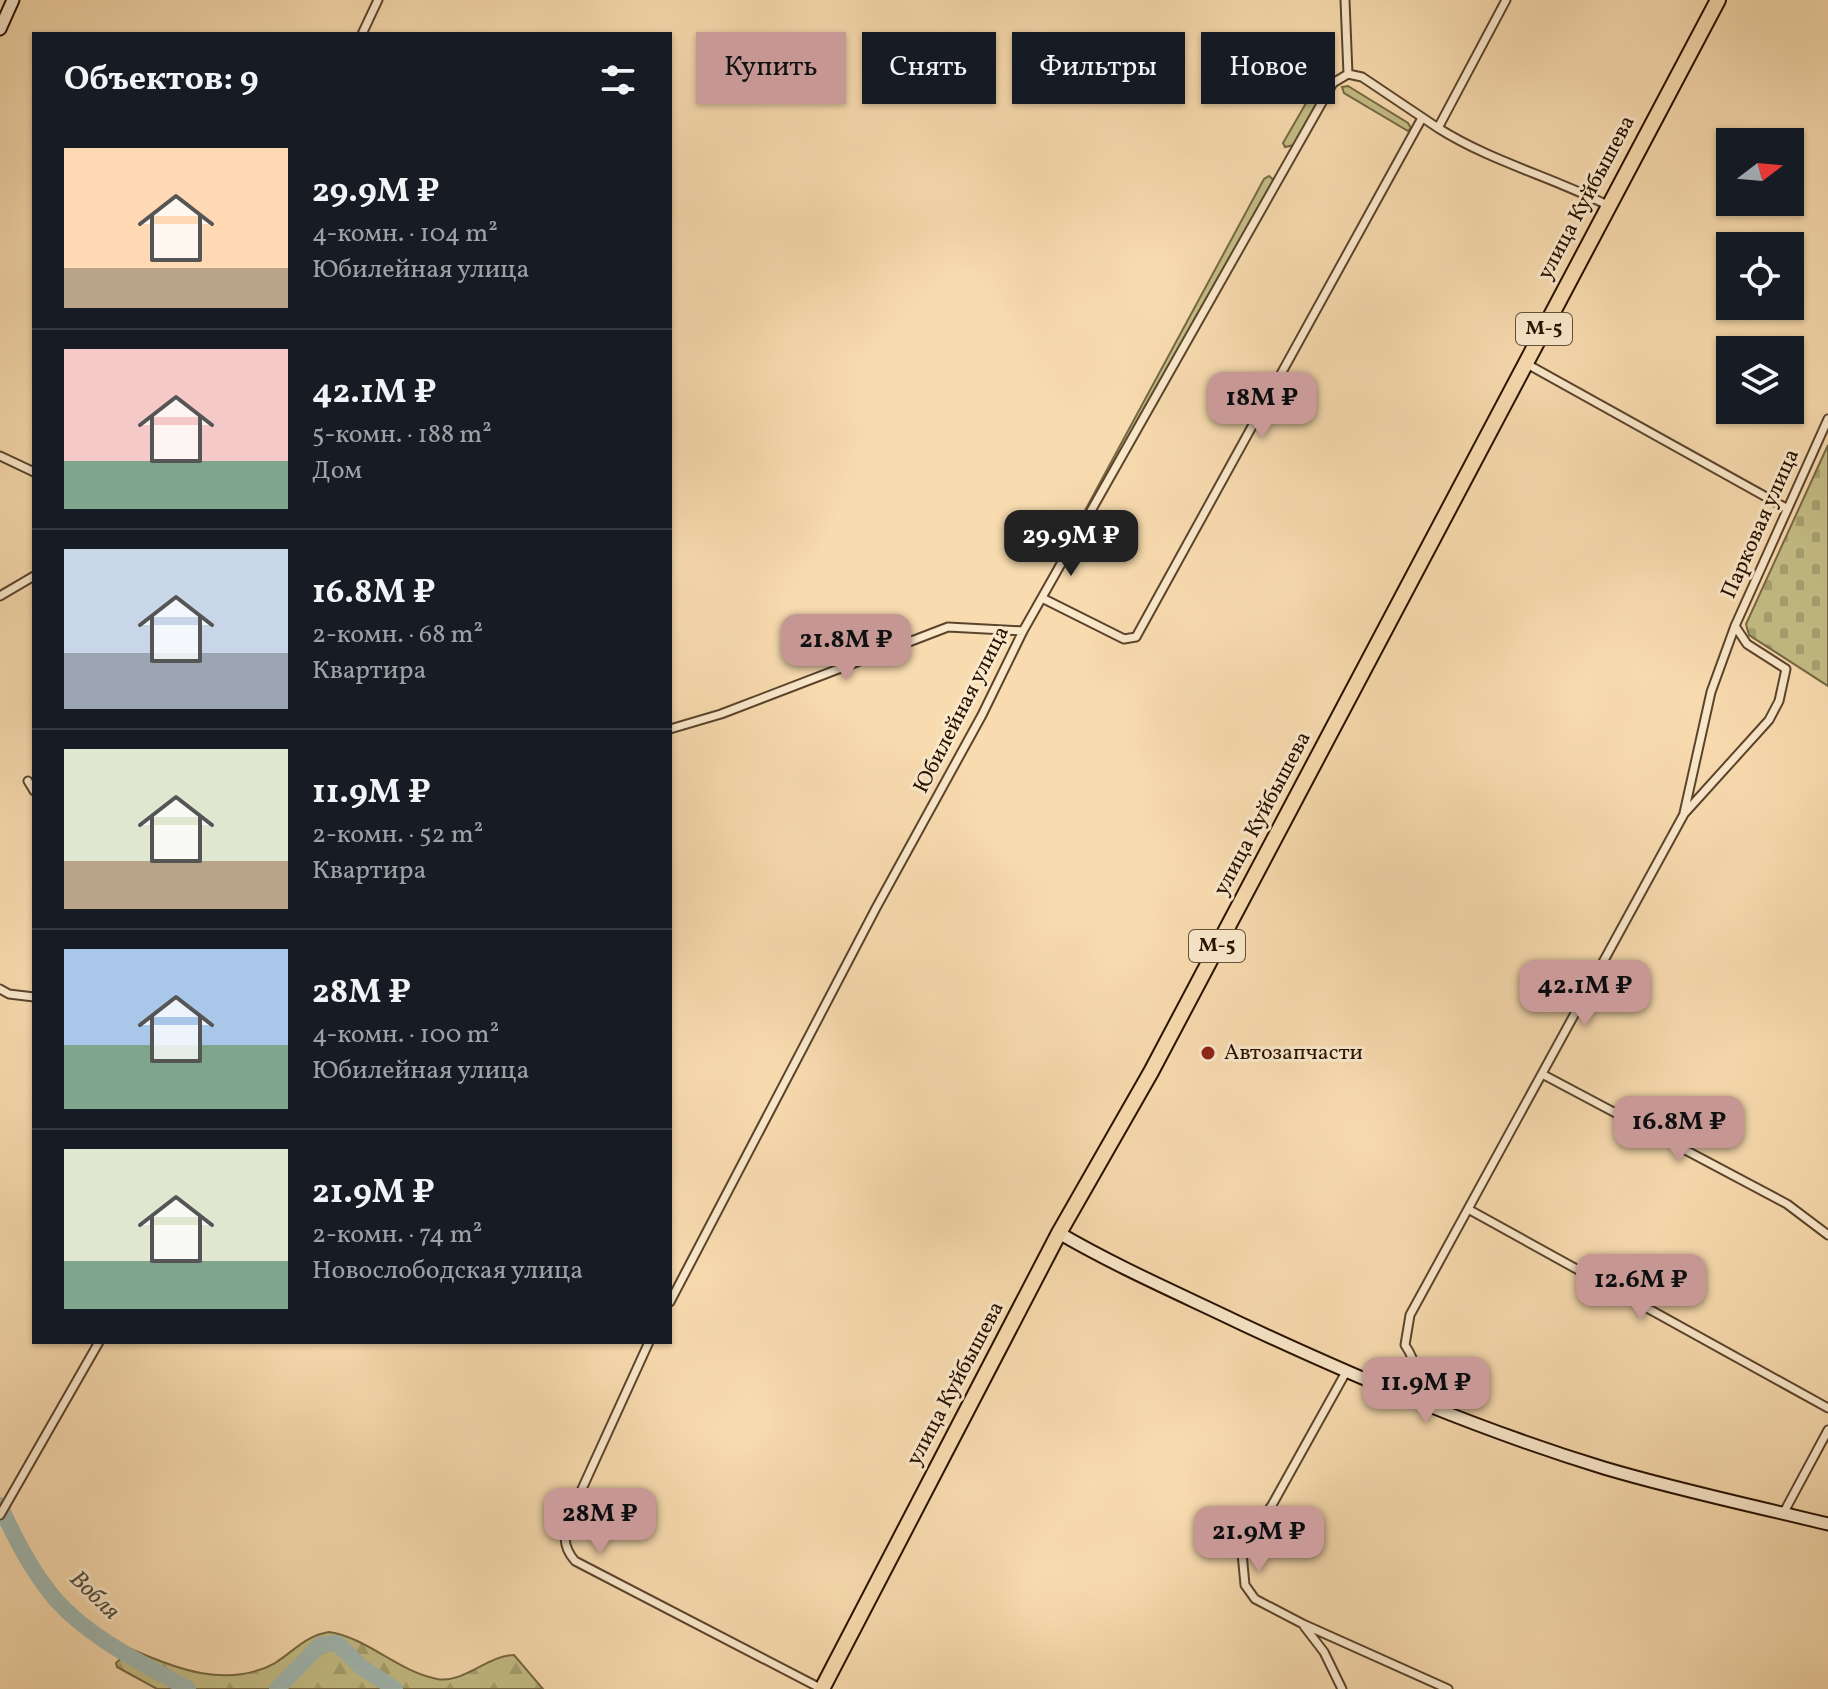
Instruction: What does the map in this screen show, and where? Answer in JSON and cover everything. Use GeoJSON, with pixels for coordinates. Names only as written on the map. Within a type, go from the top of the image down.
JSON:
{"type":"FeatureCollection","features":[{"type":"Feature","properties":{"kind":"highway","name":"улица Куйбышева"},"geometry":{"type":"LineString","coordinates":[[822,1689],[1059,1233],[1151,1072],[1718,0]]}},
{"type":"Feature","properties":{"kind":"street"},"geometry":{"type":"LineString","coordinates":[[0,29],[13,0]]}},
{"type":"Feature","properties":{"kind":"street"},"geometry":{"type":"LineString","coordinates":[[363,32],[378,0]]}},
{"type":"Feature","properties":{"kind":"street"},"geometry":{"type":"LineString","coordinates":[[1345,0],[1348,74],[1362,77],[1477,153],[1572,188],[1607,205]]}},
{"type":"Feature","properties":{"kind":"street"},"geometry":{"type":"LineString","coordinates":[[1438,128],[1506,0]]}},
{"type":"Feature","properties":{"kind":"street","name":"Юбилейная улица"},"geometry":{"type":"LineString","coordinates":[[672,1298],[876,908],[982,715],[1023,631],[1333,83],[1348,74]]}},
{"type":"Feature","properties":{"kind":"street"},"geometry":{"type":"LineString","coordinates":[[1042,598],[1124,639],[1136,637],[1422,118]]}},
{"type":"Feature","properties":{"kind":"street"},"geometry":{"type":"LineString","coordinates":[[1527,364],[1786,508]]}},
{"type":"Feature","properties":{"kind":"street","name":"Парковая улица"},"geometry":{"type":"LineString","coordinates":[[1684,814],[1769,720],[1779,701],[1786,669],[1747,644],[1735,626],[1828,419]]}},
{"type":"Feature","properties":{"kind":"street"},"geometry":{"type":"LineString","coordinates":[[0,456],[32,471]]}},
{"type":"Feature","properties":{"kind":"street"},"geometry":{"type":"LineString","coordinates":[[0,596],[32,577]]}},
{"type":"Feature","properties":{"kind":"street"},"geometry":{"type":"LineString","coordinates":[[1417,1403],[1418,1373],[1415,1359],[1405,1345],[1405,1329],[1684,814],[1711,692],[1735,626]]}},
{"type":"Feature","properties":{"kind":"street"},"geometry":{"type":"LineString","coordinates":[[672,728],[721,714],[948,627],[1023,631]]}},
{"type":"Feature","properties":{"kind":"street"},"geometry":{"type":"LineString","coordinates":[[28,781],[32,788]]}},
{"type":"Feature","properties":{"kind":"street"},"geometry":{"type":"LineString","coordinates":[[0,989],[9,994],[32,997]]}},
{"type":"Feature","properties":{"kind":"street"},"geometry":{"type":"LineString","coordinates":[[1542,1074],[1787,1204],[1828,1235]]}},
{"type":"Feature","properties":{"kind":"street"},"geometry":{"type":"LineString","coordinates":[[1468,1209],[1828,1408]]}},
{"type":"Feature","properties":{"kind":"street"},"geometry":{"type":"LineString","coordinates":[[1059,1233],[1106,1260],[1346,1372],[1504,1436],[1607,1469],[1828,1524]]}},
{"type":"Feature","properties":{"kind":"street"},"geometry":{"type":"LineString","coordinates":[[0,1515],[98,1344]]}},
{"type":"Feature","properties":{"kind":"street"},"geometry":{"type":"LineString","coordinates":[[648,1344],[571,1513],[563,1535],[569,1554],[575,1561],[822,1689]]}},
{"type":"Feature","properties":{"kind":"street"},"geometry":{"type":"LineString","coordinates":[[1346,1372],[1242,1553],[1245,1585],[1255,1599],[1303,1624],[1448,1689]]}},
{"type":"Feature","properties":{"kind":"street"},"geometry":{"type":"LineString","coordinates":[[1784,1512],[1828,1430]]}},
{"type":"Feature","properties":{"kind":"street"},"geometry":{"type":"LineString","coordinates":[[1303,1624],[1324,1652],[1342,1689]]}},
{"type":"Feature","properties":{"kind":"green space"},"geometry":{"type":"Polygon","coordinates":[[[1348,86],[1408,123],[1411,128],[1408,131],[1344,93],[1342,87],[1348,86]]]}},
{"type":"Feature","properties":{"kind":"green space"},"geometry":{"type":"Polygon","coordinates":[[[1306,104],[1317,104],[1294,145],[1285,147],[1283,143],[1306,104]]]}},
{"type":"Feature","properties":{"kind":"green space"},"geometry":{"type":"Polygon","coordinates":[[[1269,176],[1275,181],[1035,603],[1264,179],[1269,176]]]}},
{"type":"Feature","properties":{"kind":"green space"},"geometry":{"type":"Polygon","coordinates":[[[1828,445],[1828,686],[1749,635],[1746,624],[1828,445]]]}},
{"type":"Feature","properties":{"kind":"green space"},"geometry":{"type":"Polygon","coordinates":[[[329,1632],[357,1641],[409,1669],[437,1679],[466,1674],[495,1659],[514,1655],[543,1689],[157,1689],[117,1667],[116,1663],[131,1649],[184,1669],[239,1675],[275,1663],[306,1640],[329,1632]]]}},
{"type":"Feature","properties":{"kind":"waterway","name":"Вобля"},"geometry":{"type":"LineString","coordinates":[[0,1505],[32,1567],[70,1614],[118,1649],[188,1689]]}},
{"type":"Feature","properties":{"kind":"waterway","name":"Вобля"},"geometry":{"type":"LineString","coordinates":[[277,1689],[320,1645],[337,1643],[360,1666],[395,1689]]}},
{"type":"Feature","properties":{"kind":"place","name":"Автозапчасти"},"geometry":{"type":"Point","coordinates":[1208,1053]}}]}
